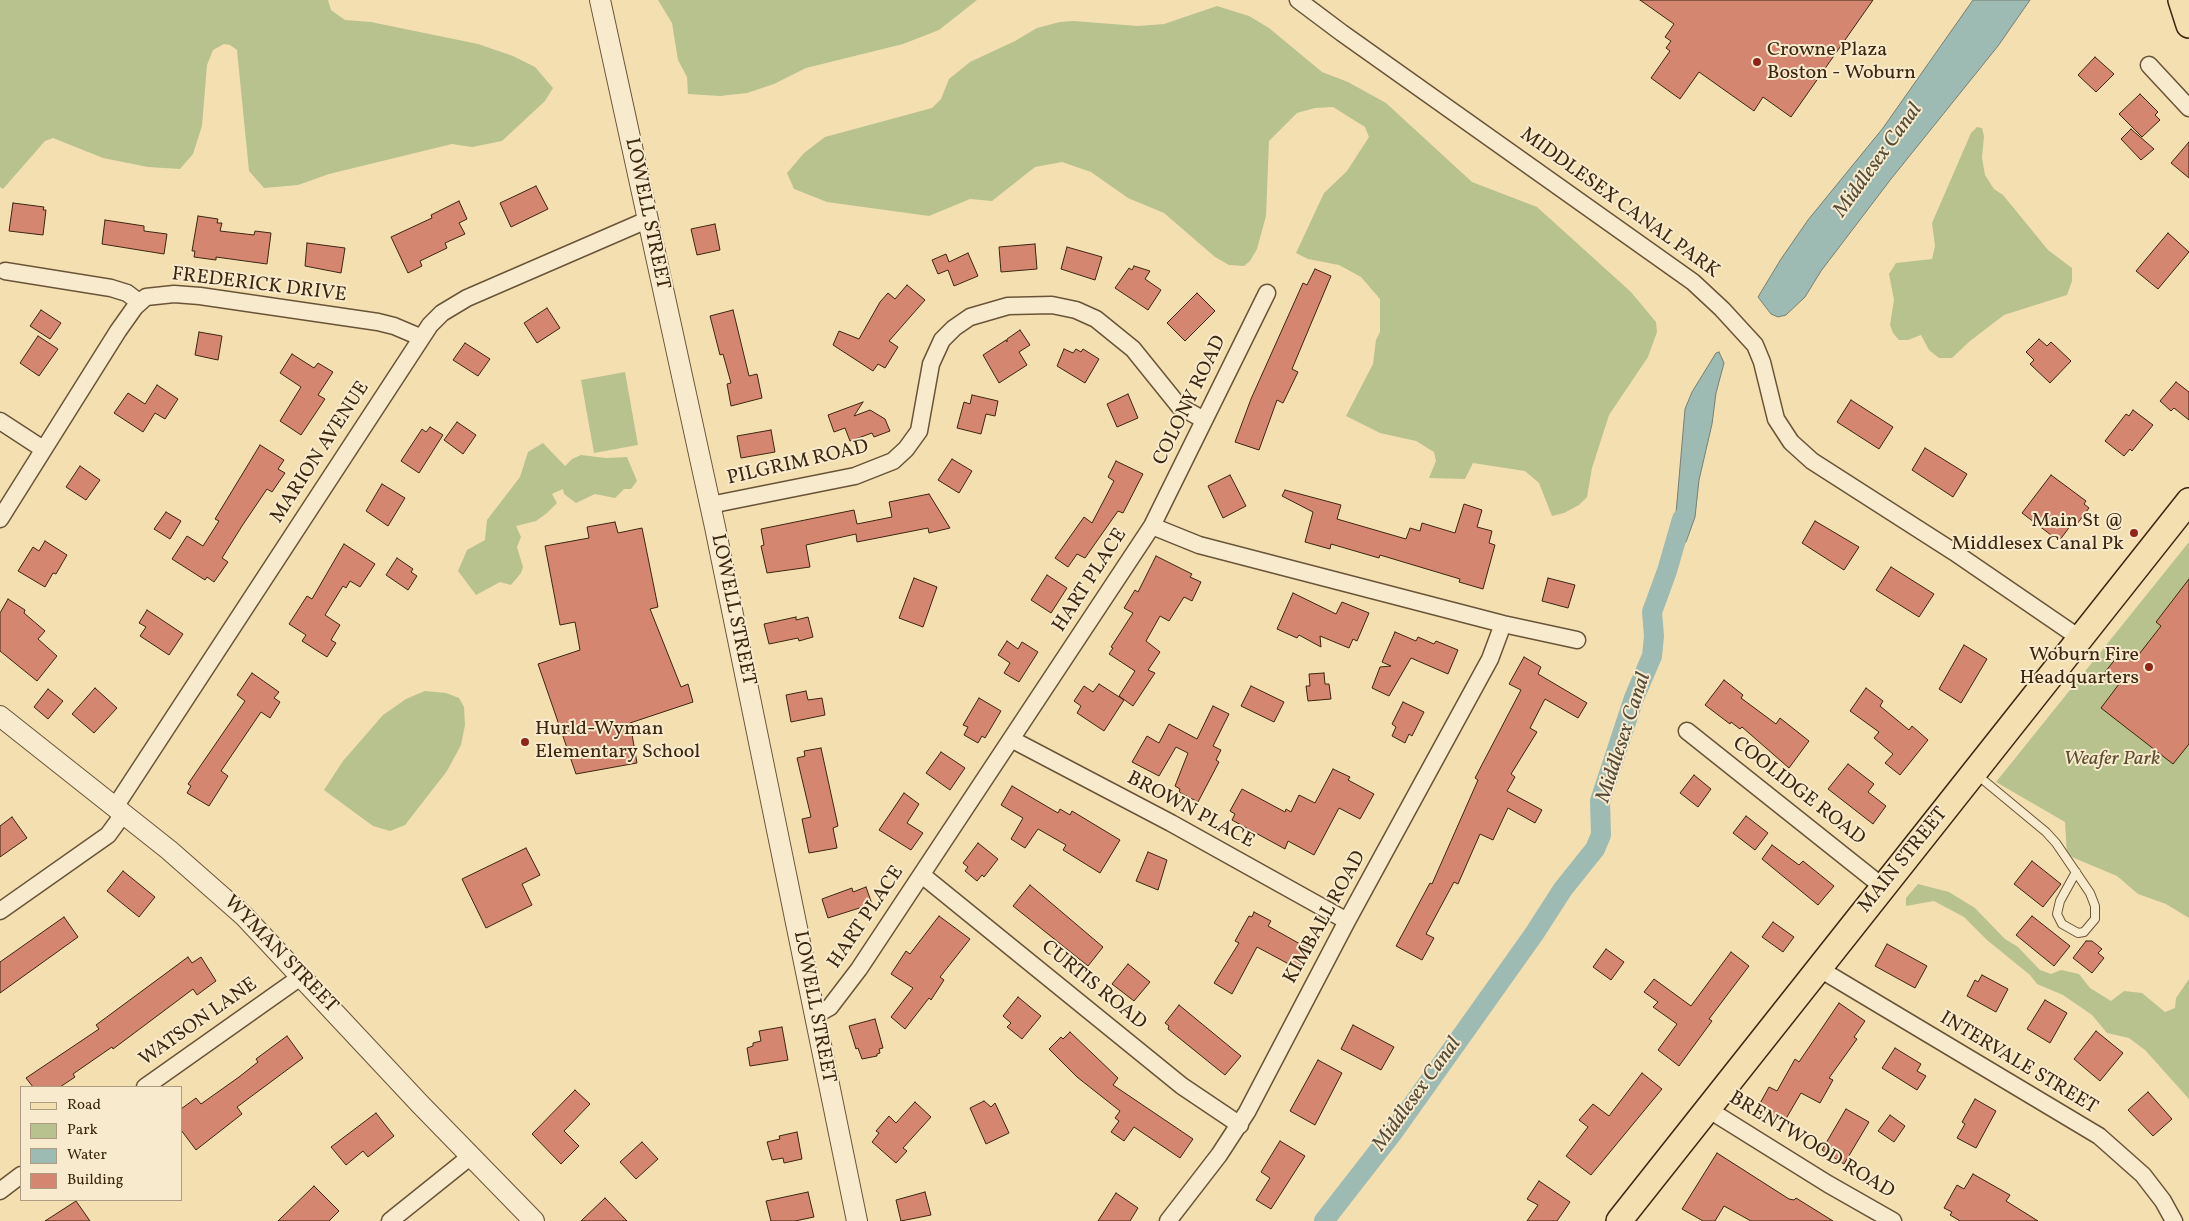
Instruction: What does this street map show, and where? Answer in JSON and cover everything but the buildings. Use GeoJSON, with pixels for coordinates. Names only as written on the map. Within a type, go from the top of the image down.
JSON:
{"type":"FeatureCollection","features":[{"type":"Feature","properties":{"kind":"main road"},"geometry":{"type":"LineString","coordinates":[[2181,0],[2189,25]]}},
{"type":"Feature","properties":{"kind":"main road","name":"MAIN STREET"},"geometry":{"type":"LineString","coordinates":[[1619,1221],[1706,1108],[2189,501]]}},
{"type":"Feature","properties":{"kind":"street","name":"LOWELL STREET"},"geometry":{"type":"LineString","coordinates":[[600,0],[710,505],[857,1221]]}},
{"type":"Feature","properties":{"kind":"street","name":"MIDDLESEX CANAL PARK"},"geometry":{"type":"LineString","coordinates":[[1298,0],[1693,282],[1722,309],[1755,346],[1762,362],[1776,420],[1791,442],[1812,461],[1954,552],[2081,639]]}},
{"type":"Feature","properties":{"kind":"street"},"geometry":{"type":"LineString","coordinates":[[2148,65],[2189,108]]}},
{"type":"Feature","properties":{"kind":"street","name":"MARION AVENUE"},"geometry":{"type":"LineString","coordinates":[[0,911],[108,835],[119,810],[362,431],[420,337],[442,314],[466,298],[647,220]]}},
{"type":"Feature","properties":{"kind":"street"},"geometry":{"type":"LineString","coordinates":[[0,519],[118,331],[139,302],[127,293],[111,288],[5,271]]}},
{"type":"Feature","properties":{"kind":"street","name":"COLONY ROAD"},"geometry":{"type":"LineString","coordinates":[[1152,526],[1267,293]]}},
{"type":"Feature","properties":{"kind":"street","name":"FREDERICK DRIVE"},"geometry":{"type":"LineString","coordinates":[[139,302],[154,295],[200,296],[378,322],[394,326],[420,337]]}},
{"type":"Feature","properties":{"kind":"street","name":"PILGRIM ROAD"},"geometry":{"type":"LineString","coordinates":[[710,505],[855,476],[892,461],[906,449],[919,430],[931,364],[942,340],[954,328],[970,317],[1008,306],[1052,305],[1076,310],[1096,319],[1133,349],[1179,406],[1204,420]]}},
{"type":"Feature","properties":{"kind":"street"},"geometry":{"type":"LineString","coordinates":[[0,421],[43,449]]}},
{"type":"Feature","properties":{"kind":"street","name":"HART PLACE"},"geometry":{"type":"LineString","coordinates":[[814,1016],[828,1009],[835,1002],[922,875],[1152,526],[1199,545],[1503,624],[1576,640]]}},
{"type":"Feature","properties":{"kind":"street","name":"KIMBALL ROAD"},"geometry":{"type":"LineString","coordinates":[[1168,1221],[1219,1156],[1240,1125],[1347,921],[1490,659],[1503,624]]}},
{"type":"Feature","properties":{"kind":"street","name":"WYMAN STREET"},"geometry":{"type":"LineString","coordinates":[[0,716],[209,883],[302,976],[534,1221]]}},
{"type":"Feature","properties":{"kind":"street","name":"COOLIDGE ROAD"},"geometry":{"type":"LineString","coordinates":[[1687,731],[1883,887]]}},
{"type":"Feature","properties":{"kind":"street","name":"BROWN PLACE"},"geometry":{"type":"LineString","coordinates":[[1011,740],[1171,823],[1347,921]]}},
{"type":"Feature","properties":{"kind":"street","name":"CURTIS ROAD"},"geometry":{"type":"LineString","coordinates":[[922,875],[1182,1086],[1240,1125]]}},
{"type":"Feature","properties":{"kind":"street","name":"INTERVALE STREET"},"geometry":{"type":"LineString","coordinates":[[1818,968],[2099,1136],[2143,1175],[2163,1201],[2174,1221]]}},
{"type":"Feature","properties":{"kind":"street","name":"WATSON LANE"},"geometry":{"type":"LineString","coordinates":[[146,1086],[302,976]]}},
{"type":"Feature","properties":{"kind":"street","name":"BRENTWOOD ROAD"},"geometry":{"type":"LineString","coordinates":[[1706,1108],[1828,1184],[1893,1221]]}},
{"type":"Feature","properties":{"kind":"street"},"geometry":{"type":"LineString","coordinates":[[390,1221],[471,1156]]}},
{"type":"Feature","properties":{"kind":"street"},"geometry":{"type":"LineString","coordinates":[[0,1190],[20,1176]]}},
{"type":"Feature","properties":{"kind":"lane"},"geometry":{"type":"LineString","coordinates":[[1974,772],[2042,828],[2056,843],[2076,872],[2090,893],[2096,914],[2092,925],[2084,932],[2078,933],[2062,924],[2057,914],[2060,901],[2076,872]]}},
{"type":"Feature","properties":{"kind":"green space"},"geometry":{"type":"Polygon","coordinates":[[[0,0],[328,0],[331,10],[345,20],[371,22],[478,44],[513,56],[535,67],[553,88],[545,101],[502,141],[472,147],[452,144],[329,174],[298,185],[264,188],[249,171],[237,50],[230,45],[224,44],[213,50],[207,65],[202,126],[193,154],[180,169],[148,167],[103,158],[53,138],[45,141],[3,189],[0,187],[0,0]]]}},
{"type":"Feature","properties":{"kind":"green space"},"geometry":{"type":"Polygon","coordinates":[[[658,0],[977,0],[939,30],[903,44],[806,68],[774,84],[747,93],[720,96],[688,94],[687,77],[678,60],[672,23],[658,0]]]}},
{"type":"Feature","properties":{"kind":"green space"},"geometry":{"type":"Polygon","coordinates":[[[1217,6],[1249,16],[1269,28],[1322,72],[1348,82],[1386,103],[1472,182],[1537,207],[1631,292],[1656,322],[1657,332],[1648,357],[1609,415],[1592,468],[1587,497],[1579,505],[1564,513],[1552,516],[1539,483],[1525,471],[1473,463],[1465,479],[1429,478],[1436,461],[1434,452],[1416,441],[1380,433],[1346,416],[1373,364],[1376,340],[1380,332],[1380,299],[1361,277],[1339,265],[1308,259],[1296,253],[1324,193],[1347,171],[1369,137],[1365,127],[1333,107],[1315,108],[1297,113],[1269,141],[1266,216],[1257,249],[1250,261],[1244,266],[1229,265],[1215,257],[1164,213],[1128,198],[1091,172],[1062,162],[1035,167],[992,201],[970,199],[929,216],[827,202],[794,189],[787,173],[804,153],[825,137],[932,108],[941,99],[949,79],[970,62],[1015,41],[1037,28],[1073,21],[1138,26],[1164,24],[1217,6]]]}},
{"type":"Feature","properties":{"kind":"green space"},"geometry":{"type":"Polygon","coordinates":[[[1977,127],[1982,128],[1984,136],[1982,158],[1985,175],[1994,189],[2003,195],[2048,250],[2072,268],[2072,281],[2067,295],[2004,315],[1970,341],[1952,358],[1939,358],[1929,350],[1921,335],[1908,340],[1899,340],[1893,333],[1890,325],[1894,300],[1889,274],[1896,263],[1932,259],[1935,246],[1932,223],[1971,133],[1977,127]]]}},
{"type":"Feature","properties":{"kind":"green space"},"geometry":{"type":"Polygon","coordinates":[[[625,372],[638,445],[594,453],[581,380],[625,372]]]}},
{"type":"Feature","properties":{"kind":"green space"},"geometry":{"type":"Polygon","coordinates":[[[543,443],[565,466],[572,459],[581,455],[606,458],[627,457],[637,481],[631,489],[624,489],[615,498],[595,494],[576,503],[564,494],[563,489],[552,494],[557,503],[547,513],[536,521],[516,526],[521,537],[517,547],[523,567],[521,573],[511,585],[500,582],[476,595],[458,571],[467,550],[485,540],[487,520],[520,477],[528,452],[543,443]]]}},
{"type":"Feature","properties":{"kind":"green space","name":"Weafer Park"},"geometry":{"type":"Polygon","coordinates":[[[2189,542],[2189,918],[2166,904],[2138,894],[2117,876],[2067,855],[2065,822],[1996,782],[2189,542]]]}},
{"type":"Feature","properties":{"kind":"green space"},"geometry":{"type":"Polygon","coordinates":[[[425,691],[446,693],[459,698],[464,707],[465,725],[461,745],[447,771],[405,825],[390,831],[373,826],[324,790],[343,761],[383,715],[406,699],[425,691]]]}},
{"type":"Feature","properties":{"kind":"green space"},"geometry":{"type":"Polygon","coordinates":[[[1918,884],[1949,892],[1975,908],[2005,939],[2018,947],[2040,970],[2051,974],[2061,970],[2079,974],[2090,988],[2111,1001],[2124,991],[2142,993],[2165,1012],[2175,1008],[2176,998],[2189,979],[2189,1099],[2145,1050],[2129,1038],[2107,1033],[2092,1015],[2063,995],[2037,984],[2030,975],[1987,940],[1964,917],[1934,901],[1906,906],[1906,898],[1918,884]]]}},
{"type":"Feature","properties":{"kind":"water","name":"Middlesex Canal"},"geometry":{"type":"Polygon","coordinates":[[[1973,0],[2030,0],[1998,46],[1891,179],[1821,271],[1805,297],[1786,315],[1778,317],[1771,314],[1758,297],[1781,259],[1808,220],[1883,128],[1973,0]]]}},
{"type":"Feature","properties":{"kind":"water"},"geometry":{"type":"Polygon","coordinates":[[[1719,352],[1724,363],[1716,393],[1712,424],[1699,480],[1695,517],[1686,542],[1682,546],[1675,544],[1675,525],[1685,409],[1692,392],[1716,353],[1719,352]]]}},
{"type":"Feature","properties":{"kind":"waterway","name":"Middlesex Canal"},"geometry":{"type":"LineString","coordinates":[[1324,1221],[1394,1131],[1534,934],[1563,889],[1595,849],[1601,835],[1600,801],[1634,698],[1652,656],[1654,636],[1652,612],[1667,571],[1682,519]]}},
{"type":"Feature","properties":{"kind":"place","name":"Crowne Plaza Boston - Woburn"},"geometry":{"type":"Point","coordinates":[1757,62]}},
{"type":"Feature","properties":{"kind":"place","name":"Main St @ Middlesex Canal Pk"},"geometry":{"type":"Point","coordinates":[2134,533]}},
{"type":"Feature","properties":{"kind":"place","name":"Woburn Fire Headquarters"},"geometry":{"type":"Point","coordinates":[2149,667]}},
{"type":"Feature","properties":{"kind":"place","name":"Hurld-Wyman Elementary School"},"geometry":{"type":"Point","coordinates":[525,742]}}]}
